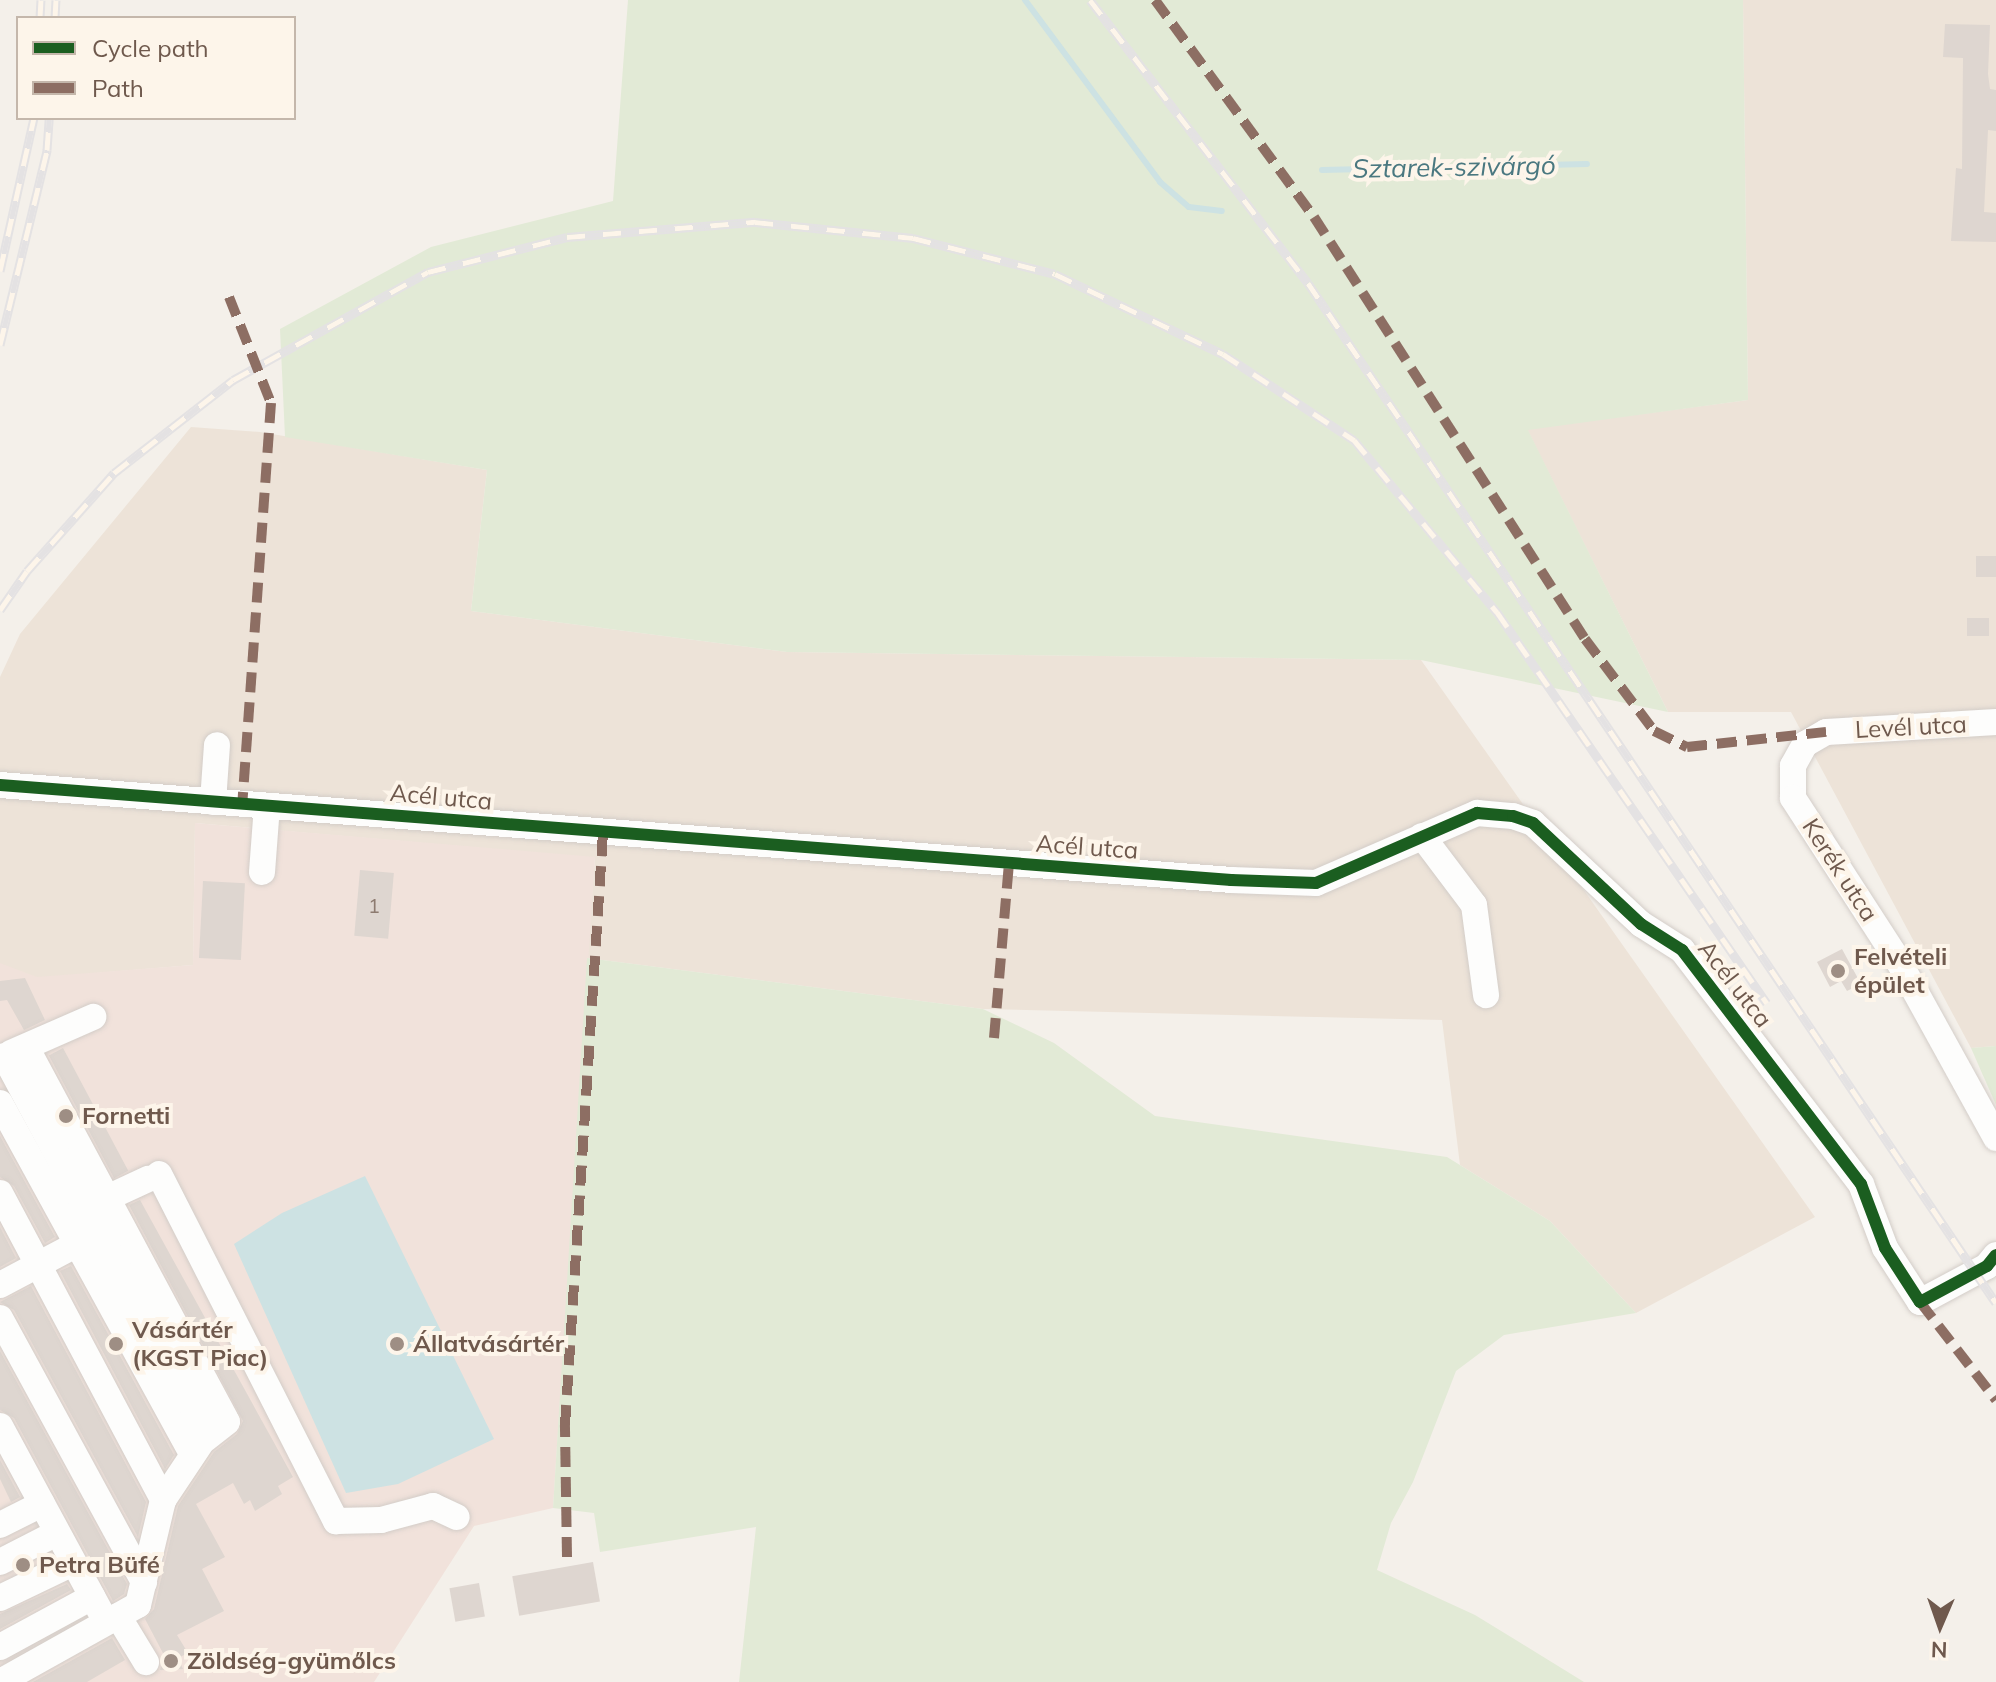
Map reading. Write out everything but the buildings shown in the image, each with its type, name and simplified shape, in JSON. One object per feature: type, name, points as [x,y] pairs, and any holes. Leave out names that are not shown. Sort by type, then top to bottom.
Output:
[{"type":"street","name":"Levél utca","points":[[1826,732],[1996,722]]},
{"type":"street","name":"Kerék utca","points":[[1826,732],[1805,744],[1793,766],[1793,798],[1899,962],[1996,1138]]},
{"type":"street","points":[[213,802],[217,745]]},
{"type":"street","name":"Acél utca","points":[[0,785],[1242,881],[1316,883],[1477,813],[1533,823],[1641,924],[1682,950],[1861,1184],[1885,1248],[1920,1302],[1987,1266],[1996,1255]]},
{"type":"street","points":[[262,872],[267,806]]},
{"type":"street","points":[[1422,836],[1474,905],[1486,995]]},
{"type":"street","points":[[0,1682],[138,1605],[163,1500],[199,1447],[206,1427],[97,1203],[10,1053],[93,1017]]},
{"type":"street","points":[[0,1103],[77,1244],[199,1447]]},
{"type":"street","points":[[64,1220],[154,1177],[336,1521],[381,1520],[433,1506],[457,1517]]},
{"type":"street","points":[[0,1193],[163,1500]]},
{"type":"street","points":[[0,1285],[77,1244]]},
{"type":"street","points":[[1,1321],[144,1582]]},
{"type":"street","points":[[1,1429],[92,1597],[146,1662]]},
{"type":"street","points":[[0,1525],[42,1504]]},
{"type":"street","points":[[0,1562],[57,1533]]},
{"type":"street","points":[[0,1598],[73,1563]]},
{"type":"street","points":[[0,1647],[92,1597]]},
{"type":"shaded area","points":[[1743,0],[1996,0],[1996,1046],[1971,1048],[1791,712],[1668,712],[1527,429],[1748,400]]},
{"type":"shaded area","points":[[191,427],[260,432],[487,470],[471,611],[787,652],[1421,660],[1815,1217],[1636,1313],[1550,1221],[1460,1165],[1442,1020],[983,1009],[587,958],[595,858],[195,823],[193,965],[0,981],[0,677],[20,634]]},
{"type":"shaded area","name":"Állatvásártér","points":[[195,823],[595,857],[553,1508],[474,1526],[374,1682],[0,1682],[0,963],[37,977],[193,965]]},
{"type":"shaded area","points":[[365,1176],[494,1439],[398,1484],[346,1493],[234,1244],[282,1213]]},
{"type":"green space","points":[[628,0],[1743,0],[1748,400],[1528,430],[1668,712],[1421,660],[787,652],[471,611],[487,470],[285,437],[280,329],[431,247],[613,201]]},
{"type":"green space","points":[[587,958],[983,1009],[1054,1043],[1155,1116],[1447,1157],[1550,1221],[1636,1313],[1504,1335],[1456,1371],[1413,1482],[1391,1523],[1377,1570],[1475,1615],[1584,1682],[739,1682],[756,1527],[600,1552],[594,1513],[553,1508]]},
{"type":"green space","points":[[1996,1046],[1996,1105],[1971,1048]]},
{"type":"waterway","name":"Sztarek-szivárgó","points":[[1025,0],[1160,182],[1189,207],[1222,211]]},
{"type":"waterway","name":"Sztarek-szivárgó","points":[[1322,170],[1587,164]]},
{"type":"railway","points":[[40,16],[41,0]]},
{"type":"railway","points":[[55,16],[56,0]]},
{"type":"railway","points":[[1090,0],[1308,283],[1996,1303]]},
{"type":"railway","points":[[0,271],[34,120]]},
{"type":"railway","points":[[0,345],[47,150],[49,120]]},
{"type":"railway","points":[[0,610],[27,571],[114,473],[233,380],[428,272],[567,237],[755,222],[913,238],[1055,274],[1223,354],[1354,440],[1497,612],[1767,1003]]},
{"type":"marked path","points":[[1155,0],[1314,217],[1585,639],[1654,731],[1687,747],[1826,732]]},
{"type":"marked path","points":[[229,297],[271,403],[242,804]]},
{"type":"marked path","points":[[567,1557],[565,1425],[603,832]]},
{"type":"marked path","points":[[994,1038],[1009,864]]},
{"type":"marked path","points":[[1920,1302],[1996,1400]]},
{"type":"cycle path","points":[[0,785],[1231,880],[1316,883],[1477,813],[1513,816],[1533,823],[1641,924],[1682,950],[1861,1184],[1885,1248],[1920,1302],[1987,1266],[1996,1255]]},
{"type":"place","name":"Felvételi épület","points":[[1838,971]]},
{"type":"place","name":"Fornetti","points":[[66,1116]]},
{"type":"place","name":"Vásártér (KGST Piac)","points":[[116,1344]]},
{"type":"place","name":"Állatvásártér","points":[[397,1344]]},
{"type":"place","name":"Petra Büfé","points":[[23,1565]]},
{"type":"place","name":"Zöldség-gyümőlcs","points":[[171,1661]]}]
